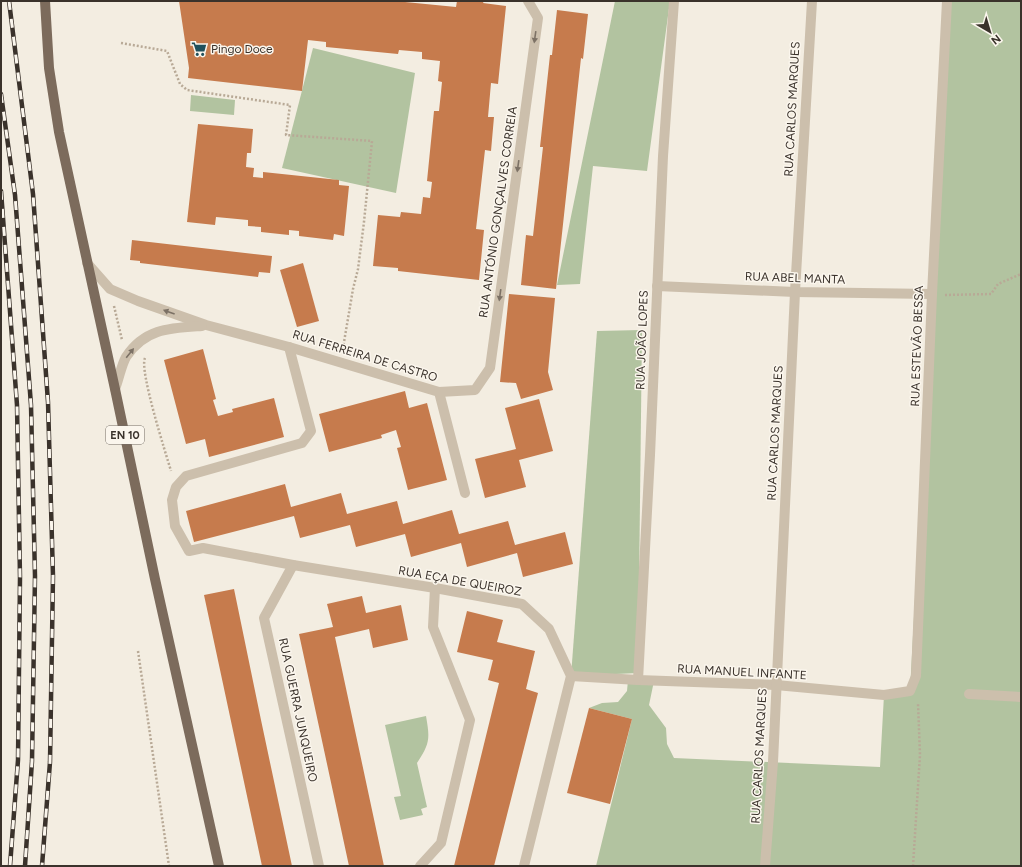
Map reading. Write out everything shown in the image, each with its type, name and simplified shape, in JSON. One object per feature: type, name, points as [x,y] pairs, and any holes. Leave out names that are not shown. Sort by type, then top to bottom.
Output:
[{"type":"main road","name":"EN 10","points":[[45,1],[49,68],[59,132],[155,579],[219,866]]},
{"type":"street","name":"RUA ANTÓNIO GONÇALVES CORREIA","points":[[440,392],[475,390],[490,368],[538,18],[528,1]]},
{"type":"street","name":"RUA JOÃO LOPES","points":[[638,680],[663,156],[674,1]]},
{"type":"street","name":"RUA CARLOS MARQUES","points":[[765,866],[773,762],[795,292],[812,1]]},
{"type":"street","name":"RUA ESTEVÃO BESSA","points":[[910,691],[916,676],[932,294],[947,1]]},
{"type":"street","name":"RUA FERREIRA DE CASTRO","points":[[87,263],[110,289],[138,301],[206,325],[289,347],[440,392],[465,493]]},
{"type":"street","name":"RUA ABEL MANTA","points":[[657,286],[795,292],[932,294]]},
{"type":"street","name":"RUA FERREIRA DE CASTRO","points":[[115,389],[126,358],[138,343],[152,334],[169,328],[206,325]]},
{"type":"street","points":[[176,487],[186,476],[302,444],[311,431],[289,347]]},
{"type":"street","name":"RUA EÇA DE QUEIROZ","points":[[176,487],[172,500],[175,526],[189,551],[203,548],[522,604],[549,629],[571,676]]},
{"type":"street","name":"RUA GUERRA JUNQUEIRO","points":[[293,565],[264,618],[319,866]]},
{"type":"street","points":[[420,866],[441,843],[470,720],[433,627],[436,588]]},
{"type":"street","name":"RUA MANUEL INFANTE","points":[[571,676],[776,685],[884,695],[910,691]]},
{"type":"street","points":[[524,866],[571,676]]},
{"type":"street","points":[[969,694],[1021,697]]},
{"type":"path","points":[[121,43],[168,51],[180,84],[187,90],[290,104],[286,135],[372,141],[358,269],[353,289],[341,362]]},
{"type":"path","points":[[932,294],[991,294],[998,284],[1021,274]]},
{"type":"path","points":[[146,356],[143,362],[146,380],[176,487]]},
{"type":"path","points":[[138,651],[169,866]]},
{"type":"path","points":[[913,866],[920,755],[916,676]]},
{"type":"green space","points":[[615,1],[670,1],[647,171],[593,166],[580,284],[557,285]]},
{"type":"green space","points":[[947,1],[1021,1],[1021,866],[596,866],[632,719],[589,708],[602,703],[618,702],[627,691],[628,680],[654,681],[649,705],[666,728],[667,744],[674,758],[880,767],[884,695],[910,691]]},
{"type":"green space","points":[[313,48],[415,73],[396,193],[282,168]]},
{"type":"green space","points":[[191,95],[235,100],[234,115],[190,111]]},
{"type":"green space","points":[[642,330],[638,673],[571,676],[597,331]]},
{"type":"green space","points":[[426,716],[428,741],[417,763],[427,807],[421,809],[423,815],[400,820],[394,797],[401,796],[385,725]]},
{"type":"building","points":[[179,1],[395,1],[456,7],[457,1],[484,1],[483,3],[506,6],[498,84],[491,83],[488,117],[494,117],[491,151],[485,150],[476,229],[484,230],[479,280],[398,271],[398,268],[373,266],[378,215],[400,217],[401,212],[421,214],[423,197],[430,198],[432,182],[427,181],[434,111],[439,111],[442,82],[438,81],[440,61],[422,59],[422,52],[399,50],[398,54],[326,47],[326,42],[308,40],[302,91],[188,78],[189,68]]},
{"type":"building","points":[[557,10],[588,14],[583,59],[581,58],[556,289],[521,285],[526,235],[533,236],[543,147],[540,147],[550,55],[552,55]]},
{"type":"building","points":[[198,124],[253,129],[251,153],[247,153],[246,167],[254,168],[253,177],[263,178],[263,172],[339,180],[339,185],[349,186],[344,236],[334,234],[333,240],[299,236],[299,231],[289,230],[289,235],[261,232],[261,227],[248,226],[248,220],[216,217],[215,225],[187,222]]},
{"type":"building","points":[[132,240],[272,256],[270,273],[259,272],[258,277],[140,263],[140,261],[130,260]]},
{"type":"building","points":[[303,263],[319,321],[297,327],[280,270]]},
{"type":"building","points":[[509,294],[555,298],[548,372],[553,390],[521,399],[516,383],[500,382]]},
{"type":"building","points":[[203,349],[216,399],[213,400],[218,416],[233,412],[232,409],[274,398],[284,437],[209,457],[205,439],[186,444],[164,360]]},
{"type":"building","points":[[405,391],[409,408],[427,403],[447,480],[408,490],[397,448],[401,447],[396,430],[381,435],[382,438],[329,452],[319,414]]},
{"type":"building","points":[[539,399],[553,451],[519,460],[526,487],[485,498],[475,459],[516,449],[505,408]]},
{"type":"building","points":[[285,484],[291,507],[341,493],[347,514],[397,501],[403,524],[452,510],[459,534],[508,521],[515,545],[565,532],[573,564],[523,577],[517,553],[467,567],[461,543],[411,557],[405,534],[356,547],[350,525],[300,538],[294,516],[194,542],[186,511]]},
{"type":"building","points":[[234,589],[292,866],[262,866],[204,595]]},
{"type":"building","points":[[362,596],[366,613],[401,605],[408,640],[373,648],[369,629],[335,637],[384,866],[349,866],[299,634],[333,627],[327,604]]},
{"type":"building","points":[[467,611],[503,620],[497,642],[535,651],[526,689],[538,693],[494,866],[454,866],[499,683],[488,680],[493,660],[457,652]]},
{"type":"building","points":[[589,708],[632,719],[610,804],[567,793]]},
{"type":"railway","points":[[9,1],[33,194],[48,402],[53,576],[50,762],[42,866]]},
{"type":"railway","points":[[1,94],[15,195],[31,405],[35,576],[32,761],[25,866]]},
{"type":"railway","points":[[1,191],[17,405],[20,577],[18,760],[10,866]]},
{"type":"place","name":"Pingo Doce","points":[[199,49]]}]
